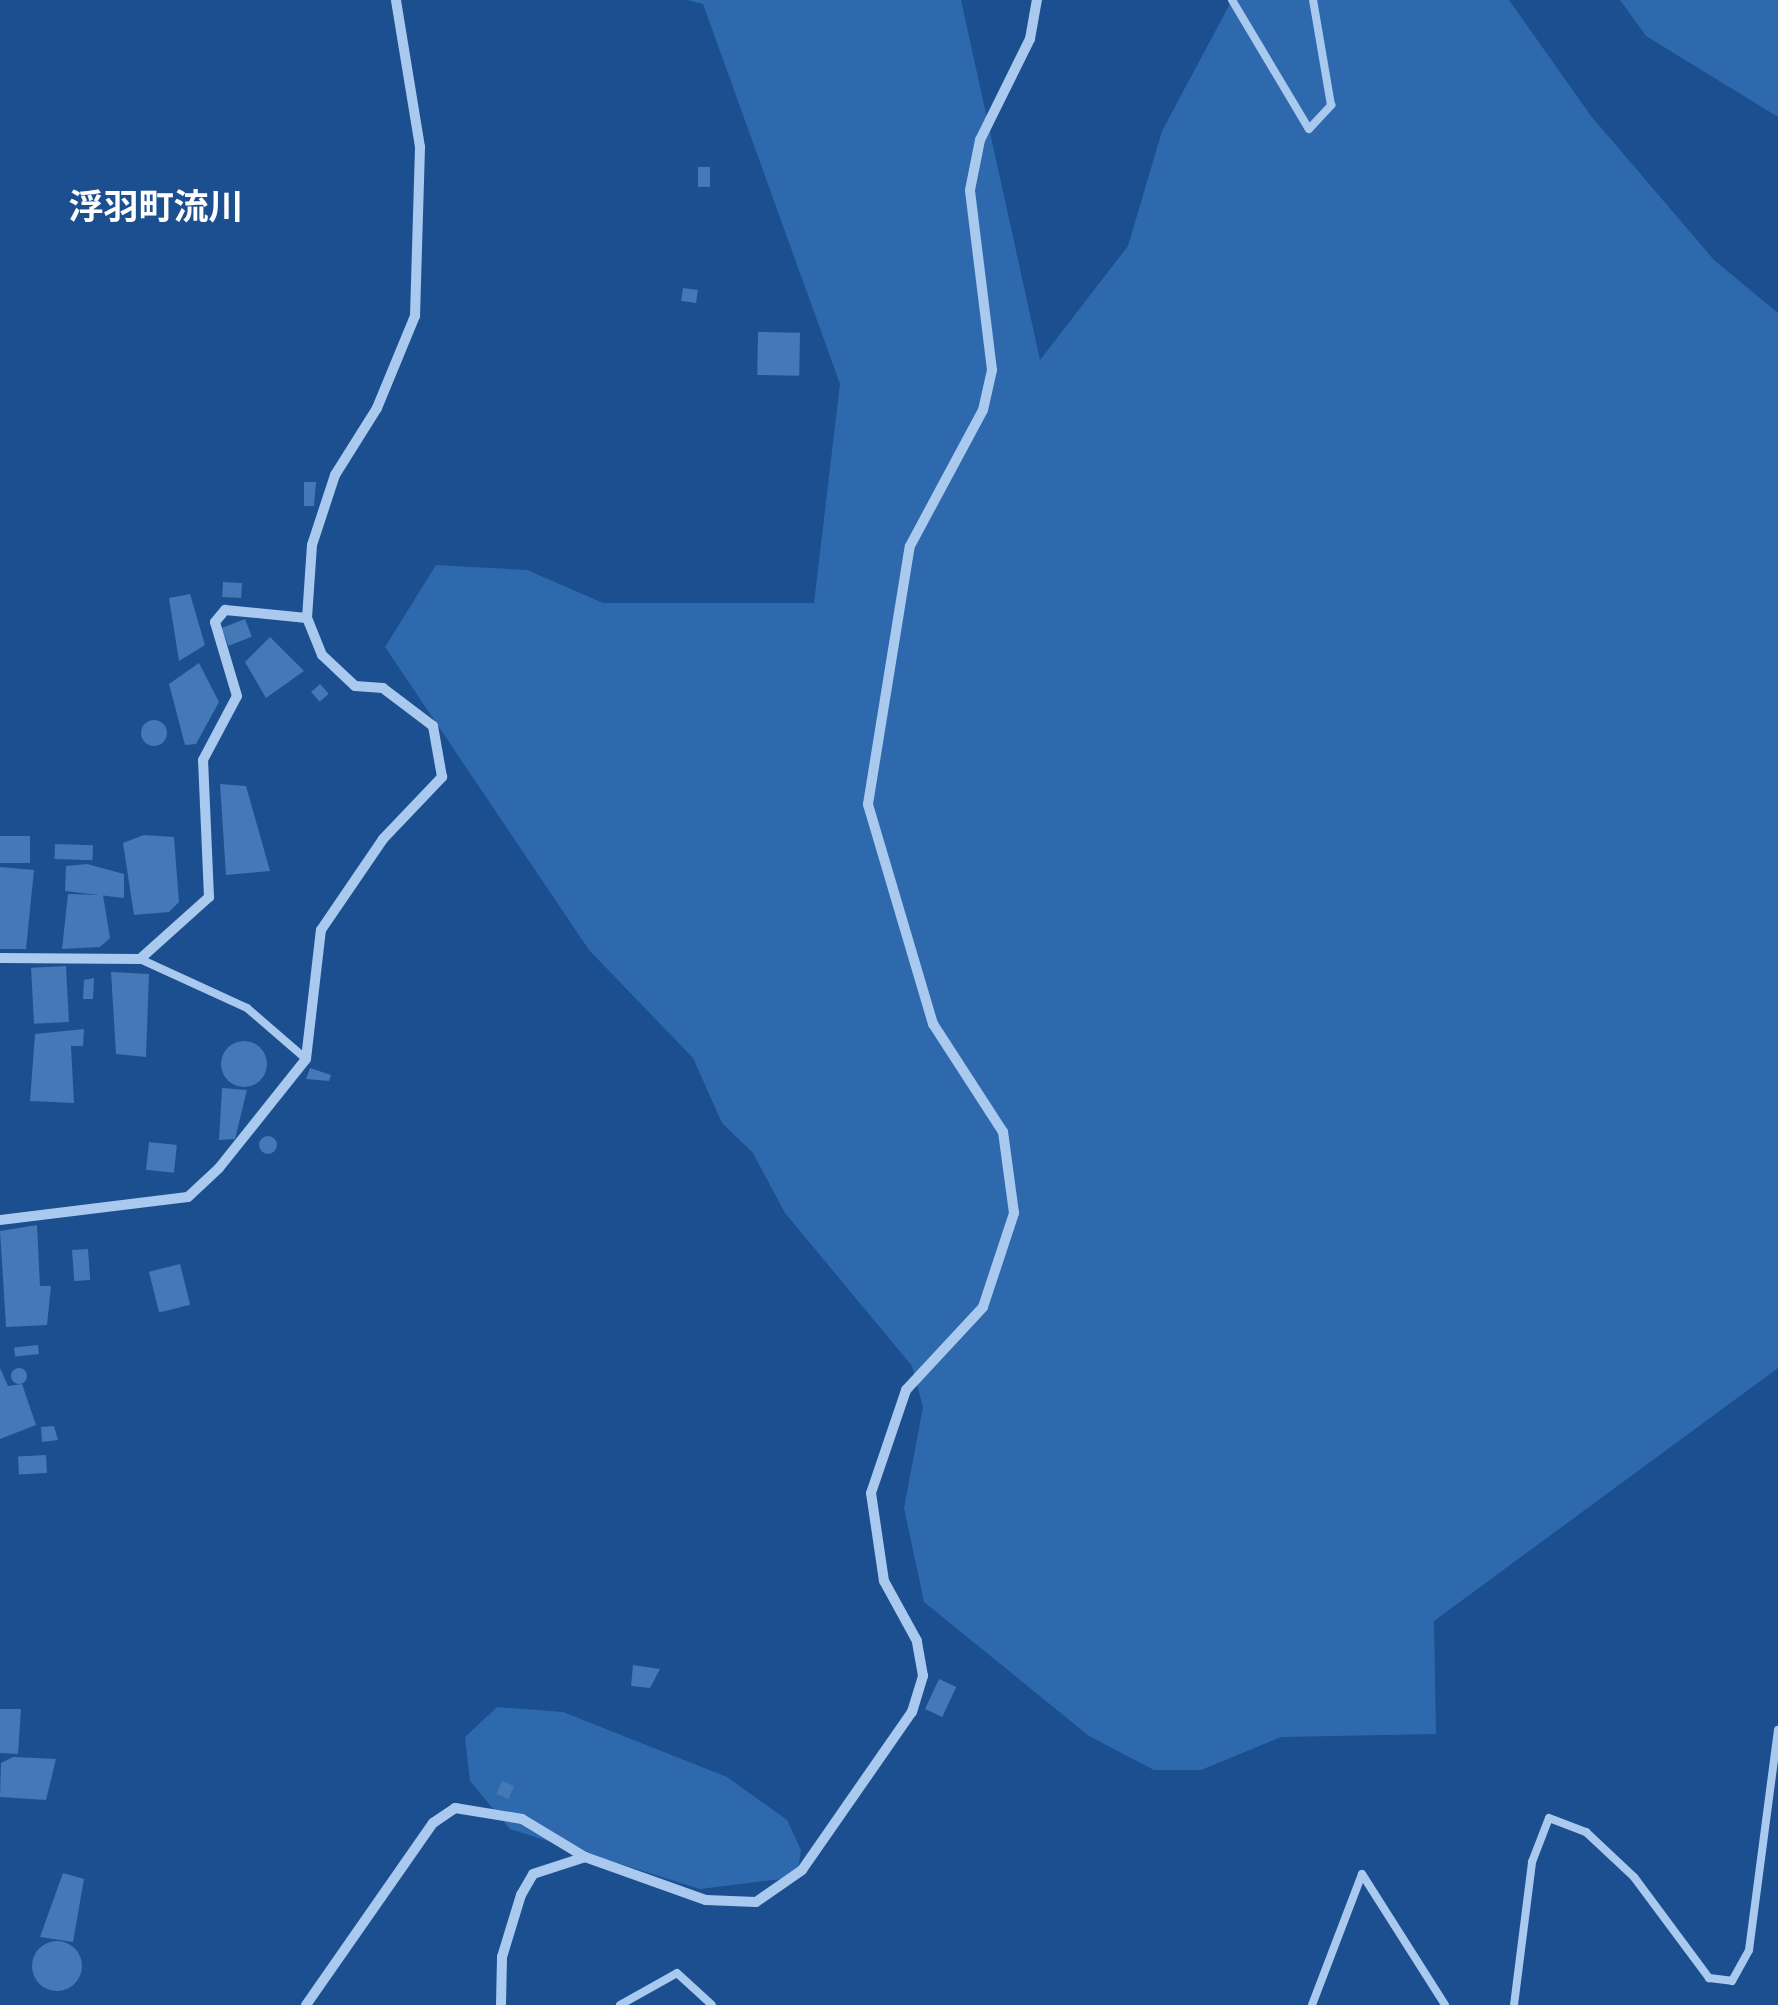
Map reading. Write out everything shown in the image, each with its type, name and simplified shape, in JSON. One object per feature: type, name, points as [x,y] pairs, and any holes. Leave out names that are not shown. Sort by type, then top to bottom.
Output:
[{"type":"street","points":[[306,2005],[433,1823],[455,1808],[522,1818],[584,1857],[706,1900],[756,1902],[802,1870],[912,1712],[923,1676],[916,1641],[884,1581],[871,1493],[906,1390],[984,1307],[1014,1213],[1003,1132],[933,1024],[868,804],[910,546],[986,397],[991,334],[970,190],[980,140],[1030,39],[1037,0]]},
{"type":"street","points":[[0,1220],[188,1197],[278,1103],[306,1060],[321,930],[383,838],[442,777],[443,758],[433,726],[412,704],[355,686],[322,655],[307,618],[312,545],[335,475],[377,408],[416,316],[420,147],[398,2]]},
{"type":"street","points":[[0,958],[140,959],[209,897],[215,874],[203,760],[237,696],[214,622],[225,610],[307,618]]},
{"type":"street","points":[[501,2005],[502,1957],[521,1895],[534,1874],[584,1857]]},
{"type":"lane","points":[[1232,0],[1259,59],[1309,129],[1331,104],[1313,0]]},
{"type":"lane","points":[[140,959],[248,1008],[306,1060]]},
{"type":"lane","points":[[1514,2005],[1532,1862],[1550,1818],[1586,1832],[1634,1877],[1709,1978],[1732,1982],[1749,1950],[1778,1730]]},
{"type":"lane","points":[[1312,2005],[1362,1874],[1445,2005]]},
{"type":"lane","points":[[620,2005],[678,1973],[712,2005]]},
{"type":"shaded area","points":[[687,0],[961,0],[1040,360],[1128,246],[1162,131],[1232,0],[1509,0],[1591,116],[1714,260],[1778,313],[1778,1368],[1434,1621],[1436,1734],[1281,1737],[1201,1770],[1154,1770],[1089,1736],[924,1602],[904,1508],[923,1407],[912,1366],[785,1213],[753,1153],[722,1123],[693,1058],[589,950],[385,647],[436,565],[527,570],[603,603],[814,603],[840,384],[703,4]]},
{"type":"shaded area","points":[[1620,0],[1778,0],[1778,117],[1646,36]]},
{"type":"shaded area","points":[[497,1707],[563,1712],[727,1777],[787,1820],[801,1850],[797,1877],[700,1889],[510,1829],[470,1781],[465,1737]]},
{"type":"building","points":[[698,167],[710,167],[710,187],[698,187]]},
{"type":"building","points":[[683,288],[698,290],[696,303],[681,301]]},
{"type":"building","points":[[758,332],[800,333],[799,376],[757,375]]},
{"type":"building","points":[[304,482],[316,482],[314,506],[304,506]]},
{"type":"building","points":[[223,582],[242,583],[241,598],[222,597]]},
{"type":"building","points":[[190,594],[205,645],[179,661],[169,598]]},
{"type":"building","points":[[245,619],[252,637],[228,646],[222,628]]},
{"type":"building","points":[[270,637],[304,671],[266,698],[245,662]]},
{"type":"building","points":[[199,663],[219,702],[196,744],[185,745],[169,684]]},
{"type":"building","points":[[320,684],[329,694],[320,702],[311,692]]},
{"type":"building","points":[[154,720],[163,724],[167,733],[163,742],[154,746],[145,742],[141,733],[145,724]]},
{"type":"building","points":[[220,784],[246,786],[270,871],[226,875]]},
{"type":"building","points":[[144,835],[174,837],[179,902],[169,912],[134,915],[123,843]]},
{"type":"building","points":[[0,836],[30,836],[30,863],[0,863]]},
{"type":"building","points":[[55,844],[93,845],[92,860],[54,859]]},
{"type":"building","points":[[87,864],[124,874],[124,898],[65,891],[66,866]]},
{"type":"building","points":[[0,867],[34,870],[26,949],[0,949]]},
{"type":"building","points":[[68,894],[103,895],[110,938],[100,947],[62,949]]},
{"type":"building","points":[[66,966],[69,1022],[34,1024],[31,968]]},
{"type":"building","points":[[111,972],[149,974],[146,1057],[116,1054]]},
{"type":"building","points":[[94,978],[93,999],[83,999],[84,980]]},
{"type":"building","points":[[84,1029],[83,1046],[71,1046],[74,1103],[30,1101],[35,1034]]},
{"type":"building","points":[[244,1041],[260,1048],[267,1064],[260,1080],[244,1087],[228,1080],[221,1064],[228,1048]]},
{"type":"building","points":[[310,1068],[331,1075],[329,1081],[306,1079]]},
{"type":"building","points":[[222,1088],[247,1090],[235,1139],[219,1140]]},
{"type":"building","points":[[268,1136],[277,1145],[268,1154],[259,1145]]},
{"type":"building","points":[[149,1142],[177,1145],[174,1173],[146,1170]]},
{"type":"building","points":[[37,1225],[40,1286],[51,1286],[47,1325],[6,1327],[0,1231]]},
{"type":"building","points":[[88,1249],[90,1280],[74,1281],[72,1250]]},
{"type":"building","points":[[180,1264],[190,1305],[159,1312],[149,1272]]},
{"type":"building","points":[[38,1345],[39,1354],[15,1356],[14,1348]]},
{"type":"building","points":[[0,1368],[8,1386],[22,1384],[36,1425],[0,1439]]},
{"type":"building","points":[[19,1368],[27,1376],[19,1384],[11,1376]]},
{"type":"building","points":[[54,1426],[58,1440],[42,1442],[41,1427]]},
{"type":"building","points":[[46,1455],[47,1473],[19,1474],[18,1456]]},
{"type":"building","points":[[633,1665],[660,1669],[650,1688],[631,1686]]},
{"type":"building","points":[[939,1679],[956,1687],[942,1717],[925,1709]]},
{"type":"building","points":[[0,1709],[21,1709],[18,1754],[0,1753]]},
{"type":"building","points":[[13,1757],[56,1759],[46,1800],[0,1797],[1,1763]]},
{"type":"building","points":[[502,1781],[514,1786],[508,1799],[497,1794]]},
{"type":"building","points":[[63,1873],[84,1879],[73,1942],[40,1937]]},
{"type":"building","points":[[57,1941],[74,1949],[82,1966],[74,1983],[57,1991],[40,1983],[32,1966],[40,1949]]},
{"type":"district","name":"浮羽町流川","points":[[156,206]]}]
